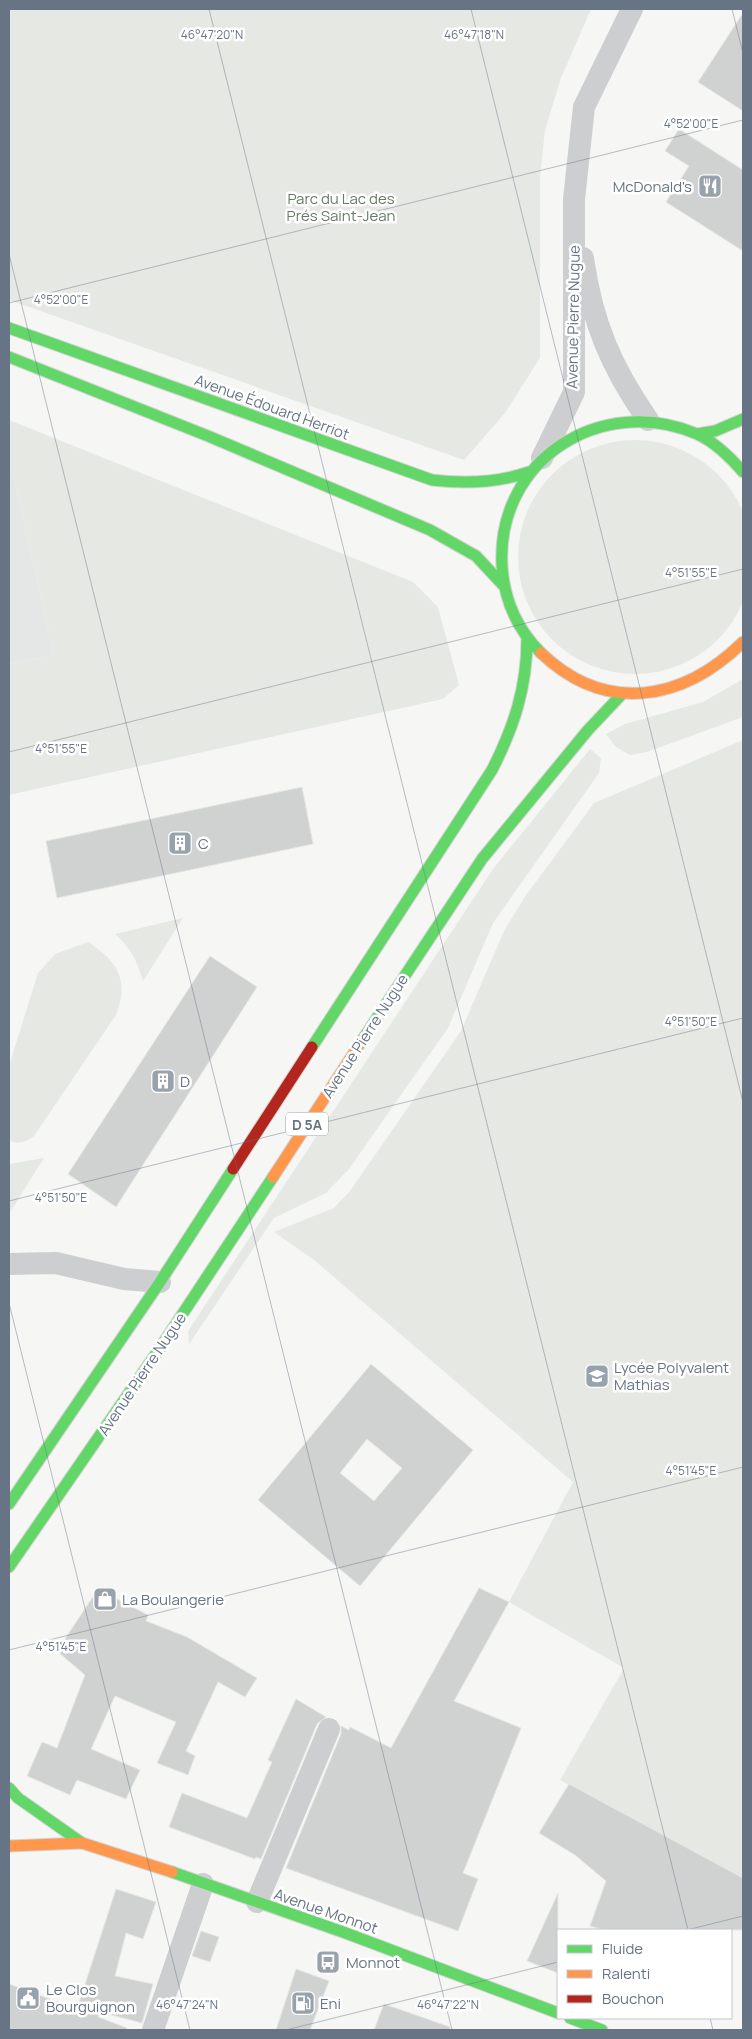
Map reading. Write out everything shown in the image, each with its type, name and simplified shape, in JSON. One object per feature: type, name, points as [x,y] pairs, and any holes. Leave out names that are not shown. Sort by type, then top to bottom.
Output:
[{"type":"main road","name":"Avenue Édouard Herriot","points":[[9,328],[432,480],[458,484],[510,480],[536,465]]},
{"type":"main road","points":[[9,357],[252,454],[430,530],[476,556],[503,585]]},
{"type":"main road","points":[[697,434],[715,431],[743,419]]},
{"type":"main road","name":"Avenue Pierre Nugue","points":[[743,472],[725,452],[697,434],[669,423],[648,420],[620,420],[598,425],[568,438],[536,465],[521,484],[506,517],[501,542],[503,585],[516,621],[542,656],[566,673],[601,689],[623,693],[650,693],[677,688],[702,677],[725,662],[743,642]]},
{"type":"main road","name":"D 5A","points":[[9,1504],[160,1282],[492,770],[510,737],[524,696],[528,666],[528,638]]},
{"type":"main road","points":[[725,662],[743,660]]},
{"type":"main road","name":"Avenue Pierre Nugue","points":[[9,1567],[160,1348],[482,859],[588,730],[623,693]]},
{"type":"main road","points":[[9,1788],[18,1798],[82,1843]]},
{"type":"main road","points":[[9,1846],[82,1843]]},
{"type":"main road","name":"Avenue Monnot","points":[[82,1843],[343,1932],[557,2013]]},
{"type":"main road","points":[[573,2019],[602,2030]]},
{"type":"street","name":"Avenue Pierre Nugue","points":[[536,465],[574,392],[574,199],[584,107],[632,9]]},
{"type":"street","name":"Avenue Pierre Nugue","points":[[574,199],[585,273],[598,330],[620,378],[648,420]]},
{"type":"street","points":[[9,1264],[56,1262],[124,1279],[160,1282]]},
{"type":"street","points":[[257,1902],[330,1729]]},
{"type":"street","points":[[153,2030],[203,1884]]},
{"type":"shaded area","points":[[9,457],[54,655],[9,664]]},
{"type":"green space","name":"Parc du Lac des Prés Saint-Jean","points":[[9,9],[591,9],[561,78],[545,130],[540,177],[540,358],[505,413],[464,460],[9,300]]},
{"type":"green space","points":[[9,420],[413,582],[438,607],[459,685],[443,699],[9,795],[9,664],[54,655],[9,457]]},
{"type":"green space","points":[[635,440],[658,442],[680,449],[700,460],[718,474],[732,492],[743,512],[750,534],[752,557],[750,580],[743,602],[732,622],[718,640],[700,654],[680,665],[658,672],[635,674],[612,672],[590,665],[570,654],[552,640],[538,622],[527,602],[520,580],[518,557],[520,534],[527,512],[538,492],[552,474],[570,460],[590,449],[612,442]]},
{"type":"green space","points":[[743,679],[743,717],[647,752],[630,755],[616,747],[606,734],[625,724],[703,702]]},
{"type":"green space","name":"Lycée Polyvalent Mathias","points":[[743,740],[743,1878],[560,1780],[624,1668],[509,1602],[573,1482],[314,1260],[274,1232],[334,1208],[350,1191],[461,1031],[504,931],[524,898],[594,803]]},
{"type":"green space","points":[[590,749],[601,758],[599,773],[493,923],[448,1028],[349,1169],[326,1193],[274,1218],[189,1344],[188,1331],[493,869]]},
{"type":"green space","points":[[183,918],[143,981],[133,955],[115,934]]},
{"type":"green space","points":[[88,942],[107,956],[118,972],[122,992],[116,1015],[34,1136],[22,1142],[13,1142],[9,1140],[9,1066],[38,973],[55,954]]},
{"type":"green space","points":[[44,1158],[9,1214],[9,1164]]},
{"type":"building","points":[[743,13],[743,111],[698,82]]},
{"type":"building","name":"McDonald's","points":[[679,129],[743,170],[743,251],[666,202],[689,166],[665,151]]},
{"type":"building","name":"C","points":[[302,787],[313,844],[57,898],[46,841]]},
{"type":"building","name":"D","points":[[210,956],[257,987],[116,1207],[68,1174]]},
{"type":"building","points":[[371,1364],[473,1450],[360,1586],[258,1500]],"holes":[[[367,1439],[402,1468],[374,1501],[340,1473]]]},
{"type":"building","points":[[479,1588],[509,1602],[454,1701],[521,1728],[463,1873],[478,1879],[458,1931],[286,1868],[341,1734],[341,1726],[349,1730],[350,1727],[391,1748]]},
{"type":"building","points":[[98,1589],[148,1615],[146,1621],[187,1637],[257,1678],[245,1697],[218,1682],[186,1751],[195,1756],[188,1775],[157,1763],[176,1722],[115,1696],[91,1749],[140,1770],[126,1799],[77,1780],[70,1795],[27,1776],[42,1742],[57,1748],[85,1675],[57,1651]]},
{"type":"building","points":[[296,1699],[326,1717],[317,1724],[261,1859],[256,1857],[255,1859],[169,1827],[182,1793],[247,1818],[272,1762],[268,1760]]},
{"type":"building","points":[[569,1784],[743,1878],[743,1930],[600,1929],[590,1926],[606,1881],[575,1855],[539,1833]]},
{"type":"building","points":[[116,1889],[156,1902],[143,1939],[126,1933],[115,1976],[153,1984],[142,2023],[100,2012],[98,2017],[127,2028],[126,2030],[9,2030],[9,1984],[77,2009]]},
{"type":"building","points":[[558,1893],[557,1973],[527,1961]]},
{"type":"building","points":[[201,1931],[219,1937],[210,1962],[192,1956]]},
{"type":"building","name":"Eni","points":[[296,1969],[329,1981],[310,2030],[276,2030]]},
{"type":"building","points":[[384,2004],[450,2027],[449,2030],[374,2030]]},
{"type":"traffic: fast","points":[[9,328],[432,480],[481,482],[529,472]]},
{"type":"traffic: fast","points":[[9,357],[208,436],[430,530],[476,556],[503,585]]},
{"type":"traffic: fast","points":[[697,434],[715,431],[743,419]]},
{"type":"traffic: fast","points":[[541,653],[525,634],[513,613],[503,578],[502,566],[505,528],[516,495],[536,467],[561,445],[592,430],[625,422],[661,424],[697,434],[722,450],[743,472]]},
{"type":"traffic: fast","points":[[312,1047],[492,770],[507,738],[518,706],[525,674],[527,639]]},
{"type":"traffic: fast","points":[[363,1039],[482,859],[588,730],[623,693]]},
{"type":"traffic: fast","points":[[9,1504],[160,1282],[233,1169]]},
{"type":"traffic: fast","points":[[9,1567],[160,1348],[273,1177]]},
{"type":"traffic: fast","points":[[9,1788],[18,1798],[82,1843]]},
{"type":"traffic: fast","points":[[172,1872],[343,1932],[557,2013]]},
{"type":"traffic: fast","points":[[573,2019],[602,2030]]},
{"type":"traffic: slow","points":[[541,653],[566,673],[592,686],[618,692],[644,693],[670,688],[695,677],[720,662],[743,642]]},
{"type":"traffic: slow","points":[[273,1177],[363,1039]]},
{"type":"traffic: slow","points":[[9,1846],[82,1843],[172,1872]]},
{"type":"traffic: jam","points":[[233,1169],[312,1047]]},
{"type":"place","name":"McDonald's","points":[[710,186]]},
{"type":"place","name":"C","points":[[180,843]]},
{"type":"place","name":"D","points":[[163,1081]]},
{"type":"place","name":"Lycée Polyvalent Mathias","points":[[597,1376]]},
{"type":"place","name":"La Boulangerie","points":[[105,1599]]},
{"type":"place","name":"Monnot","points":[[328,1962]]},
{"type":"place","name":"Le Clos Bourguignon","points":[[28,1998]]},
{"type":"place","name":"Eni","points":[[303,2003]]}]
